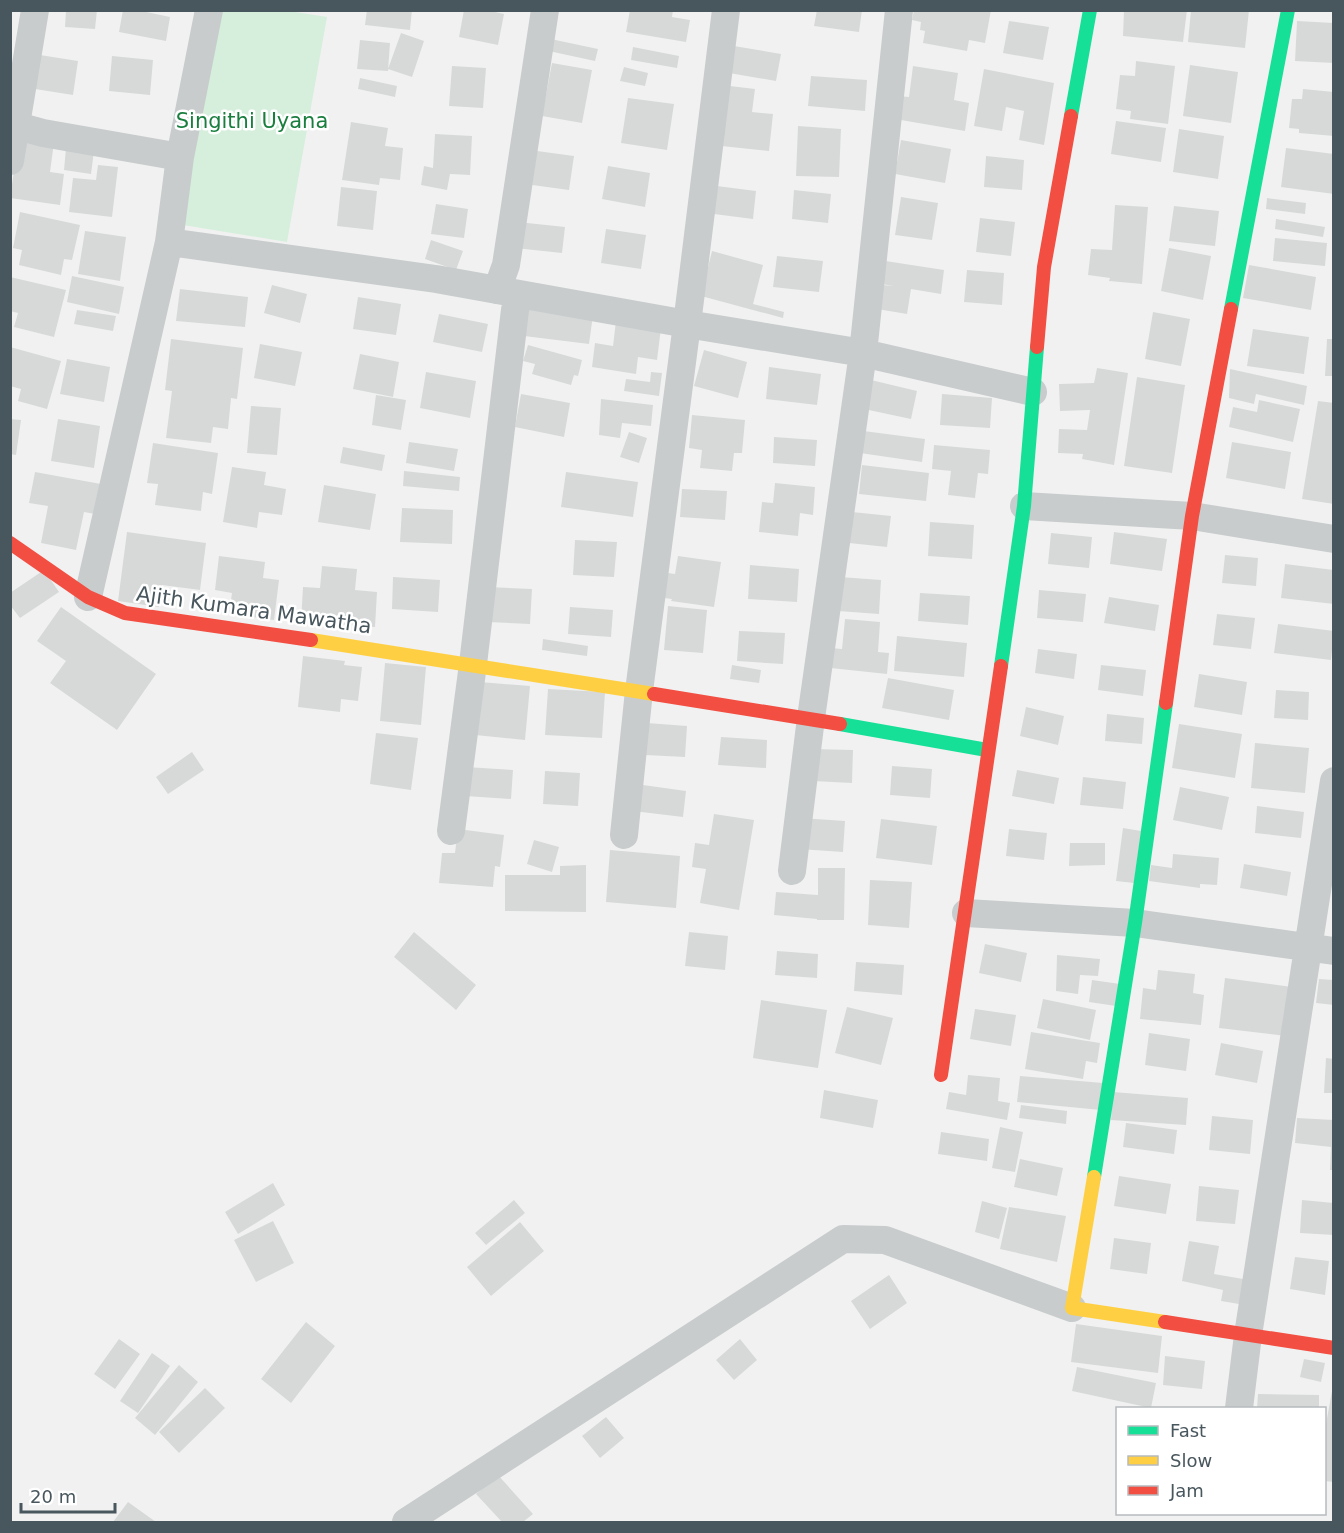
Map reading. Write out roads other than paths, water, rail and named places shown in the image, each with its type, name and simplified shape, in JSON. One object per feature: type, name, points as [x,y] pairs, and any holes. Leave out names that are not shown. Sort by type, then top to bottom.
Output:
[{"type":"street","points":[[10,161],[14,125],[35,10]]},
{"type":"street","points":[[88,597],[169,242],[180,157],[209,10]]},
{"type":"street","points":[[451,831],[515,310],[508,292],[506,266],[546,10]]},
{"type":"street","points":[[624,835],[639,691],[726,10]]},
{"type":"street","points":[[792,871],[811,718],[863,353],[899,10]]},
{"type":"street","points":[[941,1075],[1024,506],[1044,267],[1090,10]]},
{"type":"street","points":[[1072,1308],[1135,923],[1192,516],[1288,10]]},
{"type":"street","points":[[14,125],[43,133],[180,157]]},
{"type":"street","points":[[169,242],[436,279],[863,353],[1033,392]]},
{"type":"street","points":[[1024,506],[1192,516],[1334,539]]},
{"type":"street","name":"Ajith Kumara Mawatha","points":[[10,543],[88,597],[125,613],[473,664],[811,718],[987,750]]},
{"type":"street","points":[[1239,1407],[1248,1335],[1320,950],[1334,781]]},
{"type":"street","points":[[966,913],[1135,923],[1320,950]]},
{"type":"street","points":[[406,1522],[843,1239],[885,1240],[1072,1308],[1334,1348]]},
{"type":"park label","name":"Singithi Uyana","points":[[252,121]]}]
